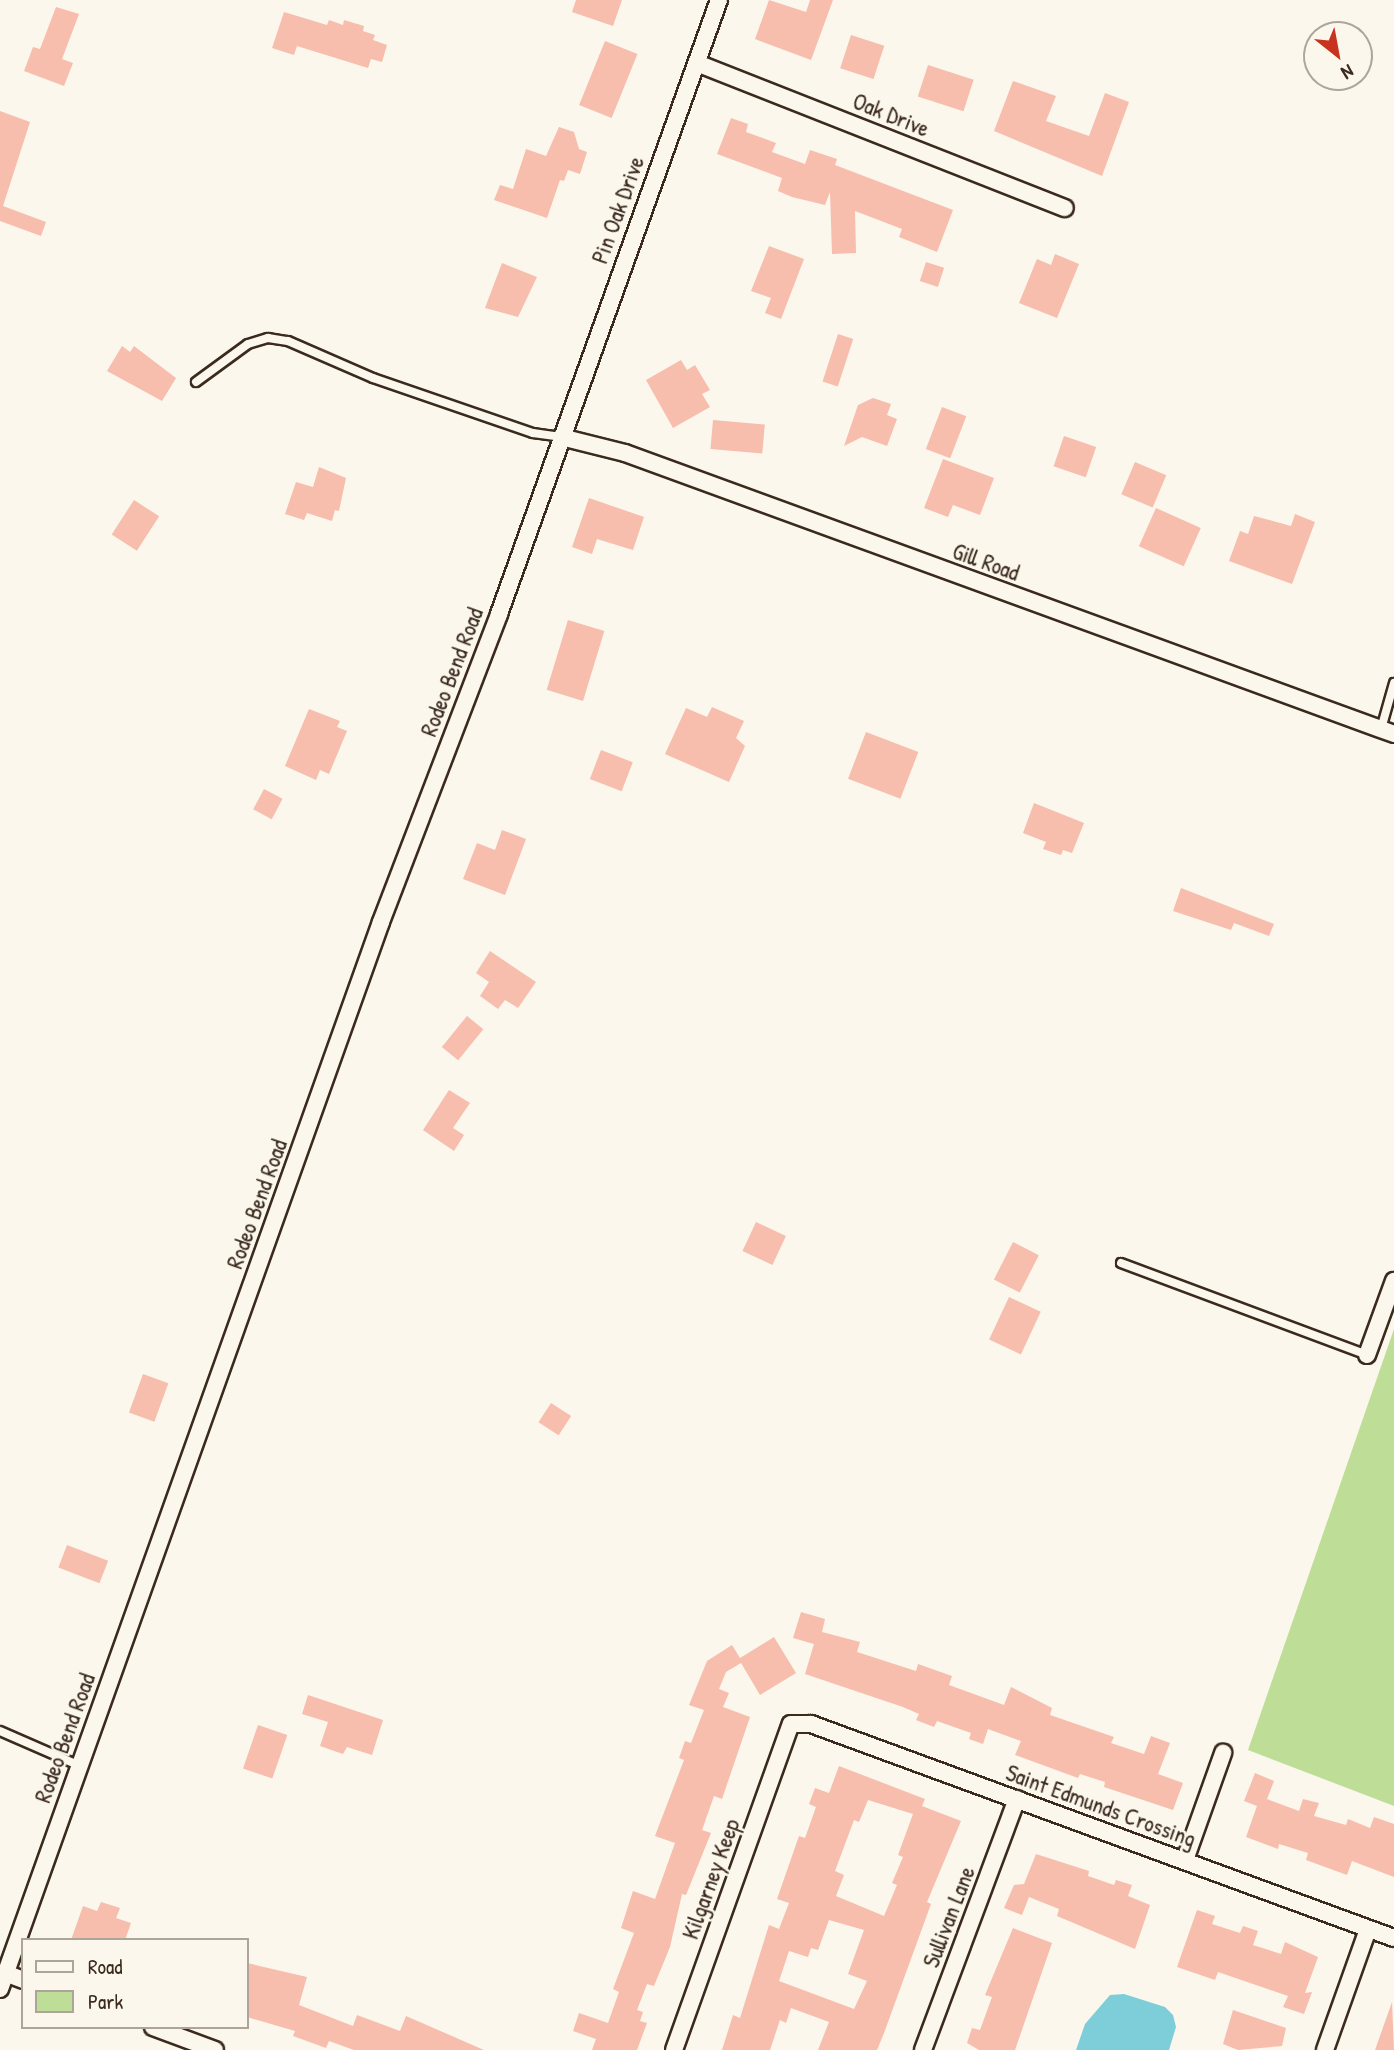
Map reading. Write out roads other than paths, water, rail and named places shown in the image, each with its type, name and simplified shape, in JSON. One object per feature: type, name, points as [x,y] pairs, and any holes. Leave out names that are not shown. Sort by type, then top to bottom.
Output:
[{"type":"street","name":"Pin Oak Drive","points":[[561,437],[642,207],[699,64],[719,0]]},
{"type":"street","name":"Oak Drive","points":[[699,64],[1065,208]]},
{"type":"street","name":"Gill Road","points":[[561,437],[625,453],[1387,732]]},
{"type":"street","name":"Rodeo Bend Road","points":[[3,1981],[382,922],[561,437]]},
{"type":"street","points":[[1367,1355],[1394,1281]]},
{"type":"street","name":"Saint Edmunds Crossing","points":[[791,1724],[811,1724],[1394,1938]]},
{"type":"street","name":"Kilgarney Keep","points":[[674,2050],[791,1724]]},
{"type":"street","points":[[1185,1860],[1223,1752]]},
{"type":"street","name":"Sullivan Lane","points":[[923,2050],[1017,1799]]},
{"type":"street","points":[[1325,2050],[1368,1929]]},
{"type":"street","points":[[3,1981],[21,1980]]},
{"type":"street","points":[[158,2029],[215,2050]]},
{"type":"lane","points":[[196,382],[248,344],[268,338],[288,341],[373,378],[533,433],[561,437]]},
{"type":"lane","points":[[1387,732],[1394,682]]},
{"type":"lane","points":[[1121,1263],[1367,1355]]},
{"type":"lane","points":[[0,1731],[80,1766]]},
{"type":"water","points":[[1124,1994],[1165,2007],[1173,2015],[1176,2027],[1169,2050],[1076,2050],[1085,2024],[1110,1995]]}]
